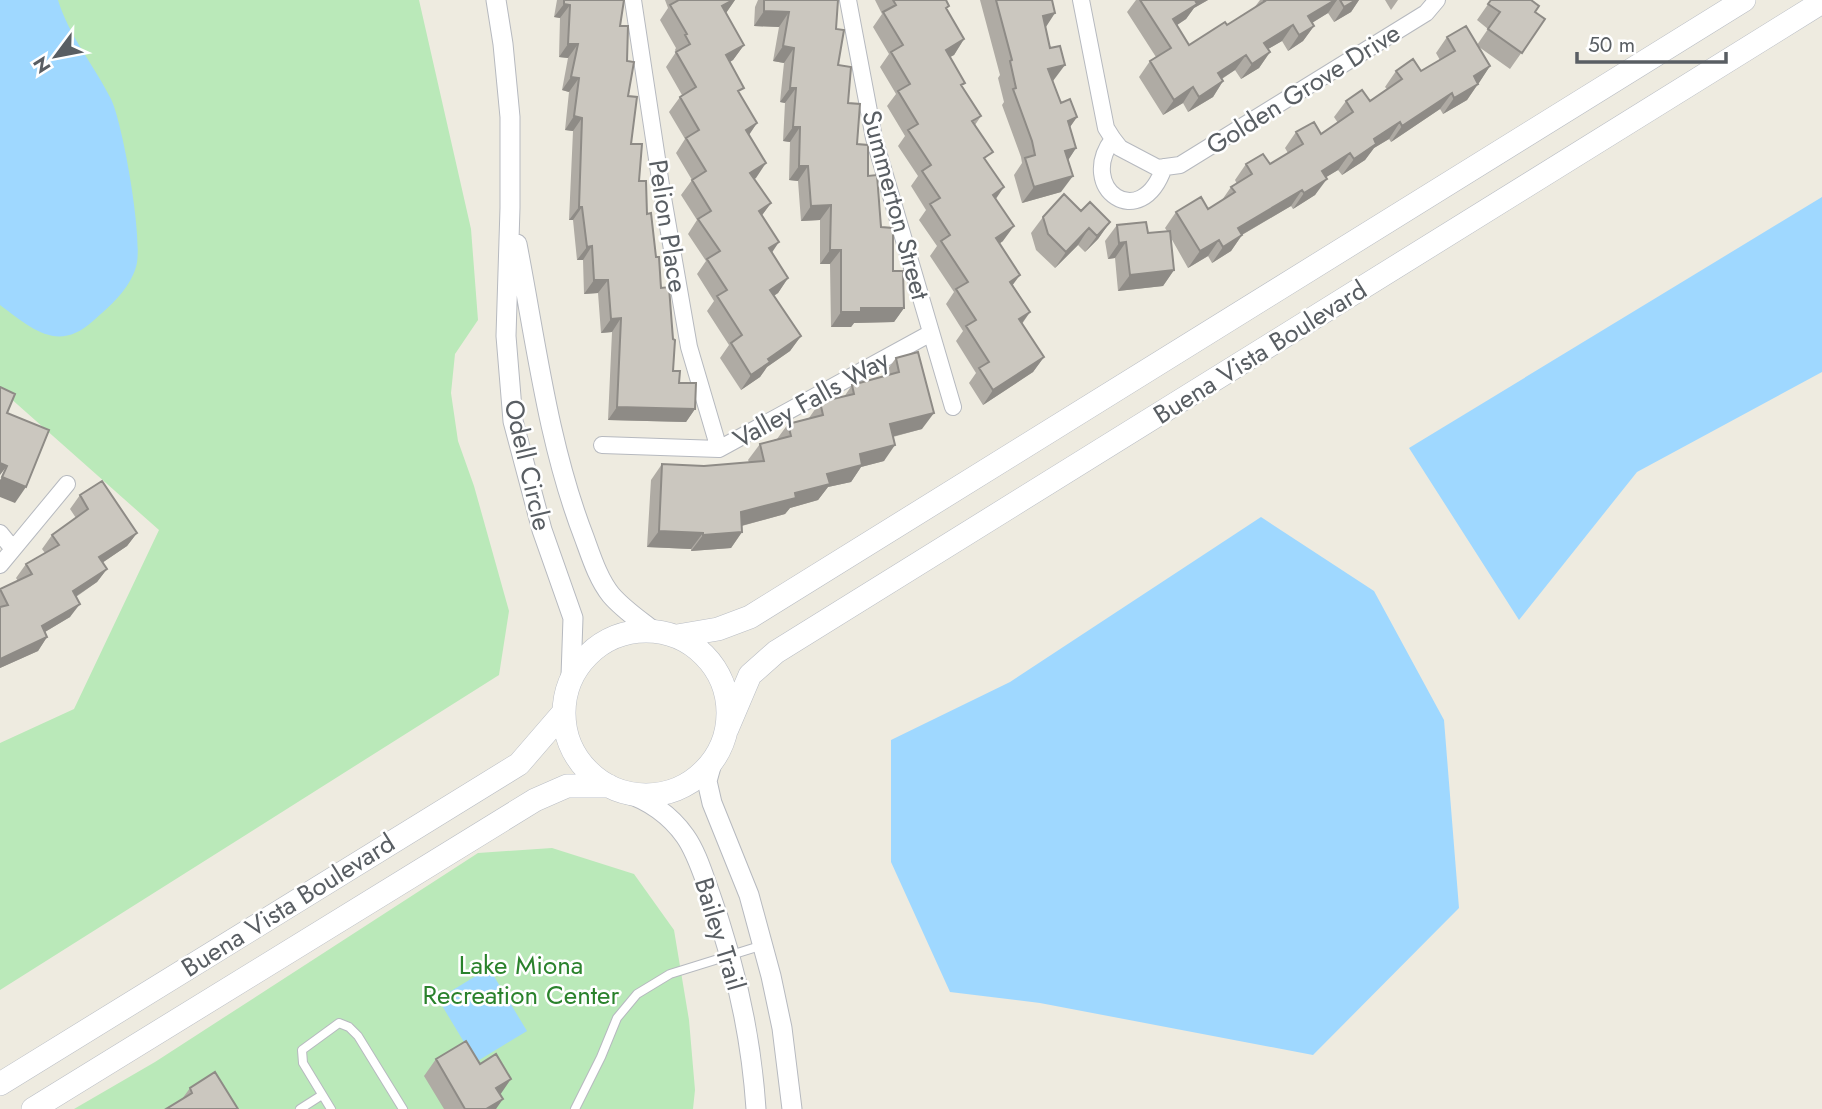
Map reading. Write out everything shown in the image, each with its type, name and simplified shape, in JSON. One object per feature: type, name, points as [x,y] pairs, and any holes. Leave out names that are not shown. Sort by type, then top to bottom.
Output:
[{"type":"main road","name":"Buena Vista Boulevard","points":[[677,636],[718,629],[750,617],[1744,0]]},
{"type":"main road","name":"Buena Vista Boulevard","points":[[33,1109],[535,800],[567,786],[617,789],[649,795],[673,791],[694,780],[712,763],[722,747],[750,675],[776,652],[1822,2]]},
{"type":"main road","name":"Buena Vista Boulevard","points":[[617,789],[590,773],[576,756],[566,735],[563,713],[571,676],[585,656],[604,640],[628,631],[652,630],[677,636],[701,651],[719,673],[728,700],[727,729]]},
{"type":"main road","name":"Buena Vista Boulevard","points":[[0,1084],[519,764],[563,713]]},
{"type":"street","name":"Odell Circle","points":[[496,0],[510,117],[506,335],[513,421],[542,530],[573,618],[571,676]]},
{"type":"street","name":"Pelion Place","points":[[633,0],[689,347],[719,449]]},
{"type":"street","name":"Summerton Street","points":[[848,0],[874,138],[953,407]]},
{"type":"street","points":[[1082,0],[1106,128],[1120,148],[1158,168],[1164,167],[1158,185],[1149,196],[1138,201],[1118,199],[1107,188],[1101,168],[1106,149],[1113,139]]},
{"type":"street","name":"Golden Grove Drive","points":[[1164,167],[1180,165],[1426,13],[1437,0]]},
{"type":"street","name":"Odell Circle","points":[[510,208],[544,389],[560,463],[577,518],[596,568],[610,594],[652,630]]},
{"type":"street","name":"Valley Falls Way","points":[[601,445],[719,449],[932,333]]},
{"type":"street","points":[[0,565],[67,484]]},
{"type":"street","points":[[0,533],[13,549]]},
{"type":"street","name":"Bailey Trail","points":[[712,763],[707,781],[712,803],[749,895],[763,946],[782,1028],[792,1109]]},
{"type":"street","name":"Bailey Trail","points":[[617,789],[640,797],[668,817],[685,836],[695,855],[721,922],[740,999],[756,1109]]},
{"type":"lane","points":[[575,1109],[617,1018],[637,994],[670,974],[763,946]]},
{"type":"lane","points":[[331,1109],[303,1063],[302,1050],[339,1023],[349,1027],[358,1036],[403,1109]]},
{"type":"lane","points":[[300,1109],[322,1095]]},
{"type":"green space","points":[[0,0],[419,0],[471,229],[478,320],[455,354],[451,393],[458,441],[474,486],[509,611],[499,675],[0,990],[0,743],[74,709],[159,530],[0,389]]},
{"type":"green space","name":"Lake Miona Recreation Center","points":[[552,848],[634,874],[674,930],[689,1020],[695,1090],[693,1109],[74,1109],[155,1062],[478,853]]},
{"type":"water","points":[[0,0],[58,0],[69,26],[111,99],[126,157],[135,209],[138,254],[136,267],[129,283],[112,303],[93,321],[68,335],[45,334],[0,305]]},
{"type":"water","points":[[1822,197],[1822,372],[1637,472],[1519,620],[1409,448]]},
{"type":"water","points":[[1261,517],[1374,591],[1444,720],[1459,908],[1313,1055],[1040,1003],[950,992],[891,862],[891,740],[1010,682]]},
{"type":"water","points":[[489,968],[527,1031],[476,1062],[438,999]]},
{"type":"building","points":[[564,0],[624,0],[620,26],[628,26],[627,61],[634,62],[628,96],[637,97],[631,144],[642,144],[639,181],[646,181],[647,214],[651,213],[656,257],[659,257],[661,288],[669,287],[675,340],[673,371],[680,371],[679,383],[696,383],[695,409],[617,407],[621,318],[611,319],[608,280],[594,280],[592,246],[587,247],[582,207],[579,207],[582,118],[574,116],[579,78],[571,77],[578,44],[568,44],[570,5],[564,4]]},
{"type":"building","points":[[679,0],[733,0],[722,6],[744,45],[726,55],[744,88],[738,91],[757,123],[746,130],[766,163],[750,173],[771,203],[759,211],[779,242],[769,248],[788,278],[770,290],[801,336],[768,359],[770,362],[751,375],[731,343],[742,335],[717,296],[727,290],[707,259],[720,251],[698,219],[711,211],[692,180],[706,171],[686,138],[699,130],[680,97],[696,87],[676,52],[690,44],[670,5]]},
{"type":"building","points":[[764,0],[838,0],[836,29],[844,30],[838,65],[851,67],[848,103],[860,104],[857,144],[868,145],[868,176],[877,175],[881,227],[893,228],[893,271],[903,271],[904,308],[861,308],[861,312],[841,312],[841,250],[830,250],[831,205],[811,206],[808,166],[799,166],[800,127],[793,127],[796,88],[790,88],[794,48],[783,46],[789,12],[764,11]]},
{"type":"building","points":[[893,0],[946,0],[949,6],[946,8],[964,39],[946,50],[965,83],[961,85],[981,116],[972,121],[993,152],[984,158],[1004,187],[993,195],[1014,226],[996,238],[1020,275],[1010,282],[1030,312],[1019,319],[1044,357],[993,390],[979,368],[989,362],[966,326],[976,320],[956,289],[968,282],[941,241],[950,235],[930,204],[940,198],[922,171],[931,165],[908,130],[918,124],[898,91],[910,84],[891,52],[903,45],[883,12],[896,5]]},
{"type":"building","points":[[996,0],[1052,0],[1055,13],[1043,16],[1050,48],[1060,46],[1065,65],[1048,69],[1061,103],[1070,99],[1077,117],[1068,121],[1076,148],[1065,151],[1073,176],[1034,187],[1025,158],[1035,155],[1013,89],[1016,88],[1010,61],[1012,60]]},
{"type":"building","points":[[1140,0],[1195,0],[1197,4],[1173,19],[1189,45],[1225,22],[1227,25],[1264,0],[1335,0],[1308,16],[1314,26],[1299,35],[1293,25],[1264,43],[1270,52],[1252,64],[1246,55],[1218,73],[1223,81],[1199,97],[1193,87],[1174,100],[1150,61],[1171,48]]},
{"type":"building","points":[[1340,0],[1356,0],[1344,7]]},
{"type":"building","points":[[1491,0],[1531,0],[1539,6],[1535,12],[1545,19],[1522,53],[1488,29],[1500,12],[1488,4]]},
{"type":"building","points":[[1466,26],[1490,66],[1474,76],[1478,84],[1454,98],[1452,93],[1402,126],[1400,122],[1374,139],[1376,144],[1354,159],[1350,153],[1322,171],[1327,179],[1304,193],[1302,190],[1238,228],[1242,235],[1223,247],[1219,240],[1200,251],[1176,212],[1201,197],[1208,209],[1235,192],[1231,187],[1252,174],[1246,164],[1263,154],[1270,164],[1303,144],[1296,132],[1314,122],[1321,134],[1353,112],[1346,101],[1362,90],[1370,101],[1402,79],[1396,71],[1413,59],[1421,71],[1455,51],[1447,37]]},
{"type":"building","points":[[1064,194],[1081,211],[1090,202],[1110,222],[1097,236],[1089,228],[1066,252],[1048,234],[1043,217]]},
{"type":"building","points":[[1146,222],[1148,233],[1170,231],[1174,270],[1130,275],[1126,242],[1119,243],[1117,225]]},
{"type":"building","points":[[918,352],[934,413],[890,424],[895,445],[860,454],[862,465],[827,474],[830,484],[795,493],[796,498],[741,512],[742,532],[703,535],[659,531],[662,464],[704,466],[764,461],[760,444],[791,436],[788,424],[823,415],[820,402],[854,394],[852,385],[899,372],[896,358]]},
{"type":"building","points":[[0,387],[15,394],[7,413],[49,430],[26,487],[2,477],[7,466],[0,463]]},
{"type":"building","points":[[102,481],[137,533],[99,557],[107,569],[73,591],[80,604],[42,626],[47,637],[0,659],[0,607],[8,605],[0,589],[32,574],[26,564],[59,545],[52,535],[88,509],[80,495]]},
{"type":"building","points":[[466,1041],[480,1064],[496,1054],[511,1079],[496,1088],[503,1099],[486,1109],[465,1109],[436,1059]]},
{"type":"building","points":[[215,1072],[238,1109],[166,1109],[192,1093],[190,1088]]}]
